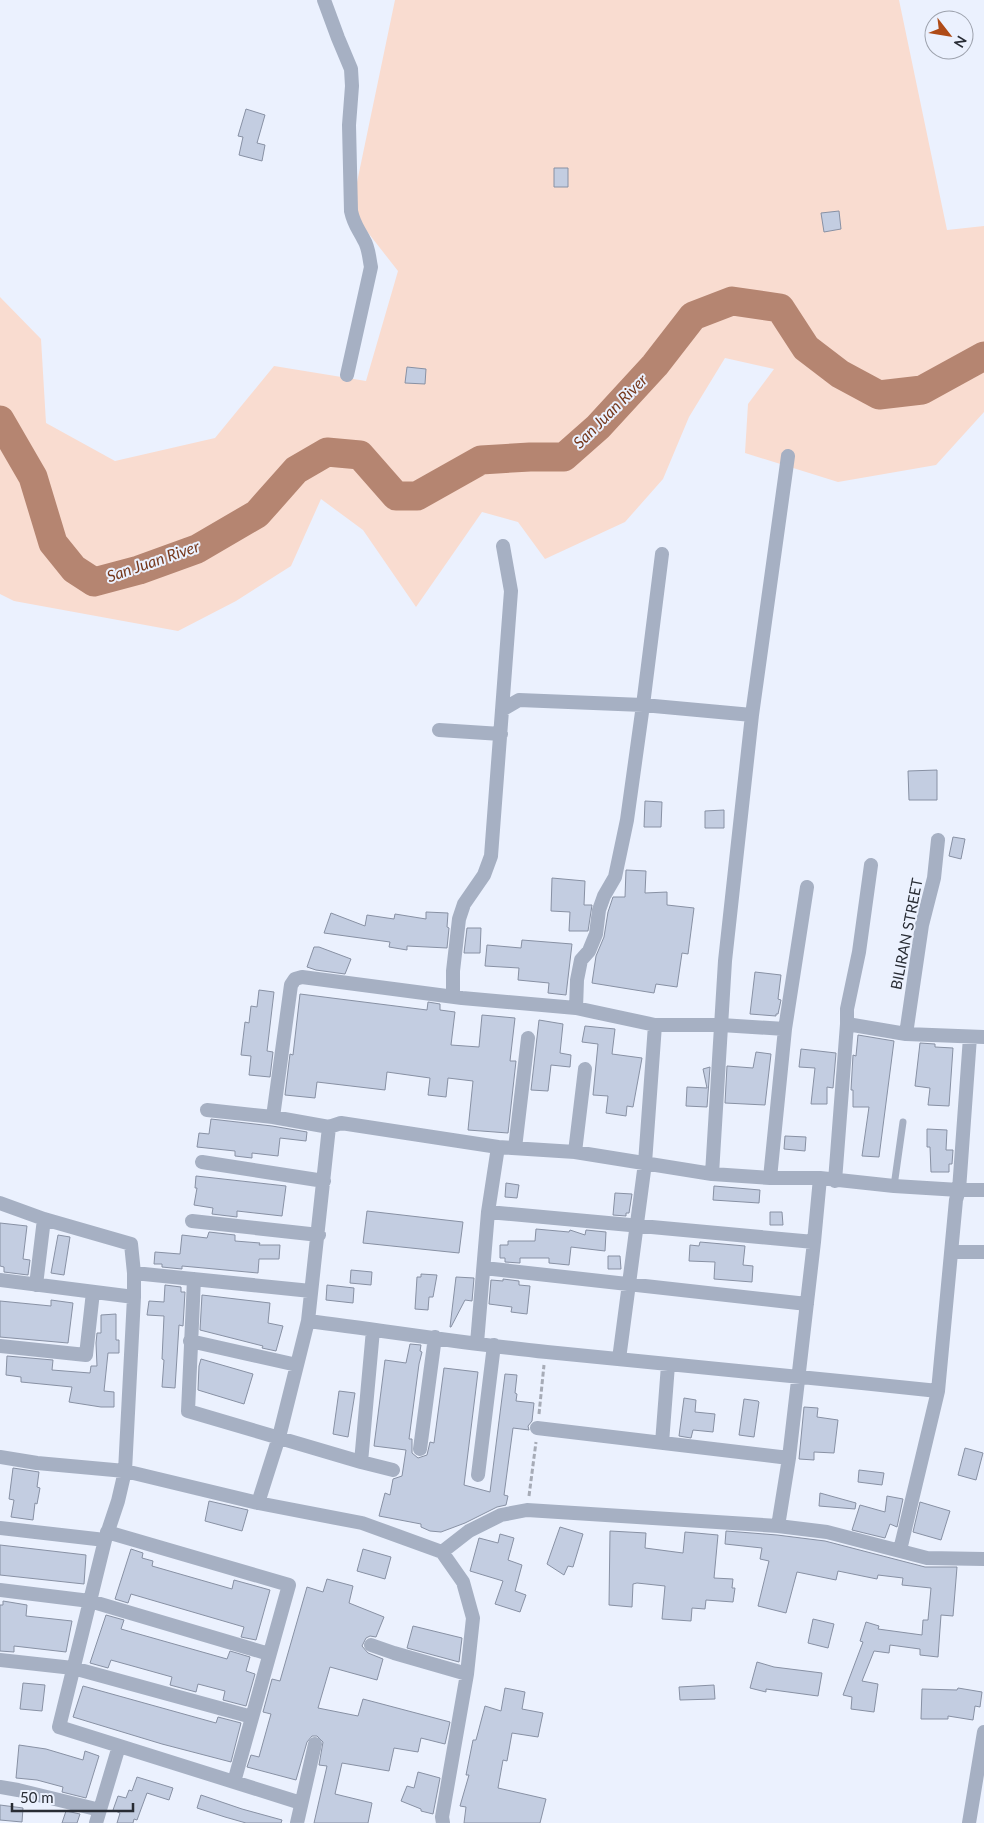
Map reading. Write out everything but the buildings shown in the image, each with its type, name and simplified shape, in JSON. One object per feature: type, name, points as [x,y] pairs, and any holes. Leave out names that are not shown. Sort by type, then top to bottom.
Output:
[{"type":"street","points":[[324,0],[351,69],[352,86],[348,124],[351,211],[354,224],[364,240],[368,251],[371,267],[347,375]]},
{"type":"street","points":[[712,1174],[721,1025],[734,872],[752,715],[788,456]]},
{"type":"street","points":[[453,996],[459,919],[464,904],[484,875],[491,856],[511,591],[503,546]]},
{"type":"street","points":[[576,1008],[577,980],[581,960],[589,951],[596,934],[599,910],[604,896],[615,877],[627,820],[662,554]]},
{"type":"street","points":[[502,710],[519,700],[643,704],[752,715]]},
{"type":"street","points":[[440,730],[501,734]]},
{"type":"street","name":"BILIRAN STREET","points":[[906,1034],[922,925],[934,878],[938,840]]},
{"type":"street","points":[[835,1181],[847,1009],[871,865]]},
{"type":"street","points":[[770,1178],[785,1029],[807,887]]},
{"type":"street","points":[[273,1117],[291,985],[295,979],[302,977],[453,996],[576,1008],[655,1025],[721,1025],[785,1029]]},
{"type":"street","points":[[846,1024],[906,1034],[984,1037]]},
{"type":"street","points":[[619,1359],[630,1285],[644,1164],[655,1025]]},
{"type":"street","points":[[900,1550],[938,1391],[956,1200],[959,1190],[970,1037]]},
{"type":"street","points":[[515,1148],[528,1038]]},
{"type":"street","points":[[575,1152],[585,1068]]},
{"type":"street","points":[[206,1110],[273,1117],[329,1127],[341,1123],[498,1148],[575,1152],[712,1174],[770,1178],[820,1178],[894,1186],[984,1190]]},
{"type":"street","points":[[258,1503],[279,1437],[308,1321],[329,1127]]},
{"type":"street","points":[[477,1343],[488,1212],[498,1148]]},
{"type":"street","points":[[202,1162],[324,1181]]},
{"type":"street","points":[[778,1526],[789,1458],[820,1178]]},
{"type":"street","points":[[0,1203],[44,1219],[130,1244],[134,1273],[125,1471],[118,1501],[106,1536],[59,1727],[301,1803]]},
{"type":"street","points":[[488,1212],[814,1242]]},
{"type":"street","points":[[36,1285],[44,1219]]},
{"type":"street","points":[[192,1221],[318,1235]]},
{"type":"street","points":[[952,1252],[984,1252]]},
{"type":"street","points":[[484,1268],[807,1304]]},
{"type":"street","points":[[134,1273],[311,1291]]},
{"type":"street","points":[[194,1279],[188,1412],[393,1470]]},
{"type":"street","points":[[0,1280],[134,1297]]},
{"type":"street","points":[[0,1346],[86,1356],[93,1292]]},
{"type":"street","points":[[308,1321],[546,1352],[938,1391]]},
{"type":"street","points":[[360,1462],[374,1330]]},
{"type":"street","points":[[420,1449],[435,1337]]},
{"type":"street","points":[[190,1341],[297,1366]]},
{"type":"street","points":[[478,1475],[494,1345]]},
{"type":"street","points":[[662,1443],[668,1365]]},
{"type":"street","points":[[538,1428],[789,1458]]},
{"type":"street","points":[[0,1457],[37,1463],[125,1471],[258,1503],[362,1523],[442,1552],[463,1582],[473,1618],[466,1674],[442,1817],[443,1823]]},
{"type":"street","points":[[442,1552],[469,1531],[501,1515],[527,1510],[778,1526],[827,1532],[927,1558],[984,1559]]},
{"type":"street","points":[[0,1528],[106,1536],[288,1585],[234,1782]]},
{"type":"street","points":[[0,1590],[90,1601],[270,1654]]},
{"type":"street","points":[[371,1645],[394,1654],[466,1674]]},
{"type":"street","points":[[0,1660],[74,1668],[252,1717]]},
{"type":"street","points":[[969,1823],[981,1775],[984,1732]]},
{"type":"street","points":[[297,1823],[315,1744]]},
{"type":"street","points":[[0,1788],[18,1790],[98,1817],[119,1746]]},
{"type":"lane","points":[[894,1186],[903,1122]]},
{"type":"path","points":[[527,1510],[546,1352]]},
{"type":"shaded area","points":[[395,0],[899,0],[947,230],[984,226],[984,412],[936,465],[838,482],[745,453],[748,404],[774,369],[725,358],[689,417],[663,479],[625,522],[545,559],[518,522],[482,512],[416,607],[363,530],[321,499],[291,566],[236,601],[178,631],[14,601],[0,594],[0,297],[41,339],[46,423],[115,461],[215,438],[274,366],[366,381],[398,271],[351,211]]},
{"type":"waterway","name":"San Juan River","points":[[0,420],[33,477],[53,543],[74,569],[94,582],[139,570],[197,549],[257,514],[296,470],[327,452],[360,455],[396,496],[417,496],[481,460],[564,457],[598,427],[655,365],[693,316],[732,301],[780,308],[806,348],[840,374],[879,395],[922,390],[984,356]]}]
